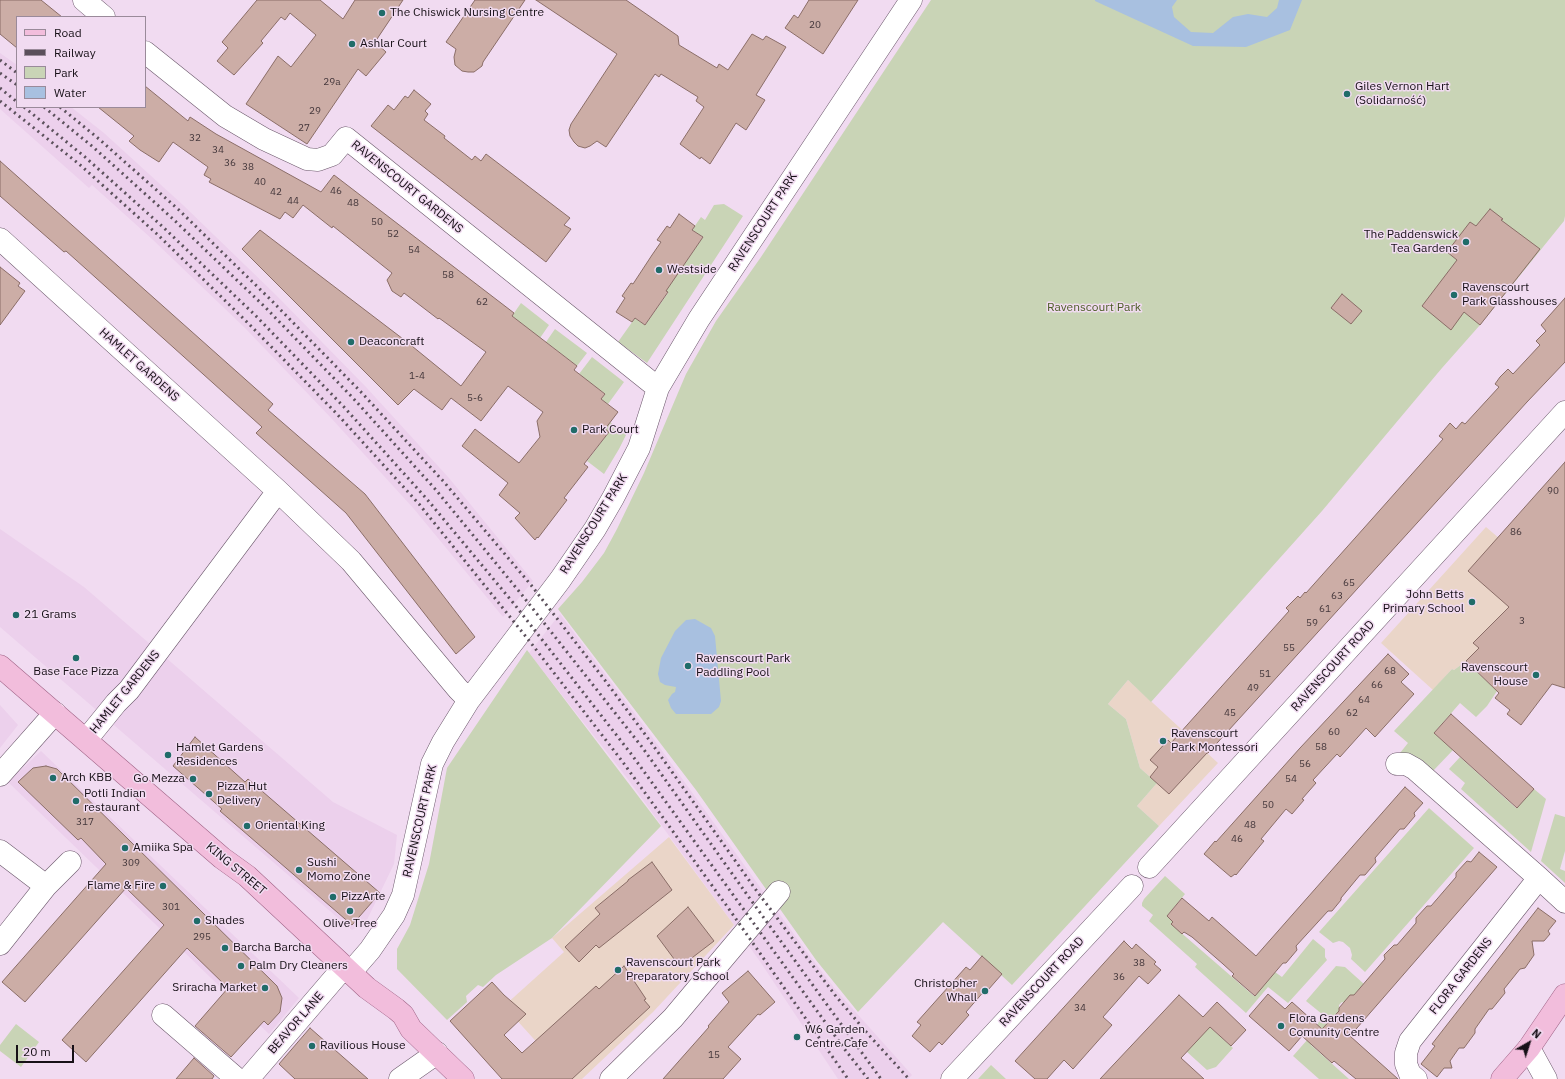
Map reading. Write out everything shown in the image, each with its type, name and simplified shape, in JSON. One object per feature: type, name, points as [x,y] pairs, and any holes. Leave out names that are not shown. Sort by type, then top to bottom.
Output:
[{"type":"main road","name":"KING STREET","points":[[0,666],[222,858],[247,876],[375,995],[396,1008],[403,1015],[411,1029],[438,1053],[463,1079]]},
{"type":"main road","points":[[1502,1079],[1529,1048],[1565,995]]},
{"type":"street","points":[[84,0],[103,16]]},
{"type":"street","name":"RAVENSCOURT PARK","points":[[347,970],[370,950],[394,915],[403,895],[432,764],[443,742],[469,700],[575,559],[609,504],[638,448],[658,388],[699,319],[911,0]]},
{"type":"street","name":"RAVENSCOURT GARDENS","points":[[146,53],[225,116],[264,139],[308,158],[318,160],[332,155],[346,138],[658,388]]},
{"type":"street","name":"HAMLET GARDENS","points":[[0,239],[278,491],[351,561],[458,689],[469,700]]},
{"type":"street","name":"RAVENSCOURT ROAD","points":[[1149,867],[1565,412]]},
{"type":"street","name":"HAMLET GARDENS","points":[[86,740],[116,702],[129,690],[278,491]]},
{"type":"street","points":[[0,775],[56,713]]},
{"type":"street","points":[[1397,764],[1406,764],[1415,769],[1565,902]]},
{"type":"street","points":[[0,851],[46,886]]},
{"type":"street","points":[[0,944],[46,886],[70,862]]},
{"type":"street","name":"FLORA GARDENS","points":[[1416,1079],[1410,1074],[1406,1064],[1406,1054],[1410,1041],[1539,878]]},
{"type":"street","name":"RAVENSCOURT ROAD","points":[[952,1079],[1132,886]]},
{"type":"street","points":[[611,1079],[678,1012],[780,892]]},
{"type":"street","name":"BEAVOR LANE","points":[[248,1079],[347,970]]},
{"type":"street","points":[[163,1015],[237,1079]]},
{"type":"street","points":[[1529,1048],[1546,1079]]},
{"type":"street","points":[[400,1079],[438,1053]]},
{"type":"shaded area","points":[[0,53],[16,64],[16,108],[72,108],[104,133],[183,205],[276,295],[366,387],[449,478],[533,581],[503,617],[414,509],[332,419],[245,328],[152,239],[92,185],[89,188],[0,109]]},
{"type":"shaded area","name":"John Betts Primary School","points":[[1486,527],[1528,563],[1543,585],[1466,661],[1454,670],[1452,669],[1433,690],[1381,643]]},
{"type":"shaded area","points":[[0,529],[84,587],[333,802],[397,835],[394,864],[365,924],[352,930],[0,627]]},
{"type":"shaded area","points":[[560,614],[650,734],[835,989],[912,1075],[908,1079],[838,1079],[734,925],[627,778],[529,653]]},
{"type":"shaded area","name":"Ravenscourt Park Montessori","points":[[1128,680],[1218,763],[1159,826],[1137,806],[1157,783],[1140,768],[1126,719],[1108,704]]},
{"type":"shaded area","points":[[0,705],[18,725],[0,748]]},
{"type":"shaded area","points":[[41,751],[299,998],[269,1034],[8,782]]},
{"type":"shaded area","name":"Ravenscourt Park Preparatory School","points":[[669,837],[734,925],[653,1012],[582,1079],[570,1079],[504,1006],[564,952],[552,938]]},
{"type":"green space","name":"Ravenscourt Park","points":[[931,0],[1565,0],[1565,216],[1564,221],[1480,325],[1322,511],[1151,702],[1128,680],[1108,704],[1126,719],[1140,768],[1157,783],[1137,806],[1159,826],[1012,985],[943,922],[858,1012],[816,960],[696,790],[558,609],[582,582],[604,553],[644,473],[686,374],[716,321],[761,257]]},
{"type":"green space","points":[[724,204],[743,216],[647,363],[618,342],[635,318],[645,325],[668,293],[657,285],[681,269],[703,237],[692,230],[701,217],[705,220],[714,205]]},
{"type":"green space","points":[[521,303],[549,325],[540,338],[512,316]]},
{"type":"green space","points":[[555,329],[587,353],[577,366],[546,342]]},
{"type":"green space","points":[[592,357],[624,382],[608,404],[601,399],[605,394],[579,374]]},
{"type":"green space","points":[[610,422],[626,435],[604,474],[587,461],[609,432],[605,429]]},
{"type":"green space","points":[[527,650],[661,826],[552,938],[496,975],[483,987],[478,985],[466,996],[467,1002],[447,1020],[397,969],[397,949],[410,925],[429,864],[447,768]]},
{"type":"green space","points":[[1466,661],[1497,691],[1487,706],[1476,717],[1460,703],[1434,733],[1453,750],[1433,771],[1416,757],[1409,754],[1400,753],[1408,743],[1394,731],[1452,669],[1454,670]]},
{"type":"green space","points":[[1460,757],[1516,808],[1534,789],[1546,799],[1531,852],[1461,789],[1465,783],[1449,769]]},
{"type":"green space","points":[[1429,808],[1474,848],[1365,972],[1351,959],[1352,955],[1350,948],[1343,942],[1339,941],[1333,943],[1319,932]]},
{"type":"green space","points":[[1555,814],[1565,817],[1565,851],[1560,869],[1565,871],[1565,883],[1541,861]]},
{"type":"green space","points":[[1165,876],[1185,894],[1167,916],[1173,922],[1171,924],[1254,996],[1275,972],[1282,977],[1313,939],[1325,949],[1325,957],[1327,960],[1288,1003],[1268,987],[1246,1013],[1195,967],[1197,964],[1149,921],[1153,915],[1142,906],[1142,903]]},
{"type":"green space","points":[[1336,966],[1345,967],[1364,984],[1346,1004],[1342,1002],[1339,1005],[1339,1011],[1331,1020],[1333,1021],[1311,1045],[1349,1079],[1319,1079],[1293,1056],[1315,1031],[1322,1014],[1306,1001]]},
{"type":"green space","points":[[1199,1017],[1233,1048],[1216,1067],[1207,1070],[1176,1042]]},
{"type":"green space","points":[[16,1024],[39,1042],[21,1067],[0,1051],[0,1045]]},
{"type":"green space","points":[[991,1065],[1006,1079],[978,1079]]},
{"type":"water","points":[[1095,0],[1177,0],[1172,7],[1174,17],[1191,32],[1213,33],[1233,17],[1248,14],[1267,17],[1277,8],[1279,0],[1302,0],[1290,30],[1246,47],[1193,46]]},
{"type":"water","name":"Ravenscourt Park Paddling Pool","points":[[695,619],[711,628],[715,636],[721,701],[719,707],[711,714],[676,714],[671,708],[668,700],[675,692],[676,687],[665,685],[660,682],[658,674],[661,658],[675,631],[686,620]]},
{"type":"building","points":[[0,0],[41,0],[61,16],[16,16],[16,47],[0,34]]},
{"type":"building","points":[[257,0],[320,0],[343,19],[355,0],[403,0],[375,42],[386,52],[366,76],[358,69],[307,144],[246,104],[278,56],[291,67],[316,35],[290,13],[285,20],[281,17],[261,41],[263,43],[234,75],[217,61],[228,48],[222,42]]},
{"type":"building","points":[[475,0],[525,0],[483,62],[482,66],[474,72],[468,72],[462,71],[455,65],[454,57],[456,49],[446,42]]},
{"type":"building","points":[[536,0],[626,0],[678,36],[679,45],[717,68],[719,64],[728,70],[752,34],[763,40],[766,36],[786,47],[756,95],[765,100],[746,130],[736,123],[710,164],[701,157],[700,159],[680,144],[704,107],[696,101],[698,97],[661,74],[659,77],[655,74],[606,147],[597,141],[585,148],[578,146],[570,136],[569,130],[571,124],[617,54]]},
{"type":"building","points":[[809,0],[858,0],[823,54],[785,28],[794,15],[798,18]]},
{"type":"building","points":[[146,87],[188,121],[190,117],[216,134],[321,192],[334,175],[514,313],[512,316],[577,366],[574,370],[605,394],[601,399],[618,412],[605,429],[609,432],[584,464],[588,467],[564,498],[567,500],[538,538],[537,537],[535,540],[515,518],[520,513],[499,495],[508,483],[462,446],[475,429],[519,463],[540,437],[537,421],[543,412],[508,386],[481,421],[451,398],[442,410],[414,389],[398,405],[242,249],[260,230],[407,342],[461,386],[486,352],[439,318],[438,319],[404,293],[401,297],[392,291],[387,280],[392,273],[333,226],[332,228],[303,205],[293,218],[285,212],[280,219],[209,182],[211,179],[204,175],[208,167],[173,142],[159,162],[129,141],[134,136],[99,108],[146,108]]},
{"type":"building","points":[[414,90],[431,104],[425,111],[428,114],[424,120],[445,136],[444,138],[472,160],[475,156],[481,161],[486,154],[570,218],[564,225],[571,229],[546,262],[371,126],[388,105],[394,110],[405,96],[408,98]]},
{"type":"building","points":[[0,161],[273,404],[268,410],[365,494],[475,637],[456,654],[346,513],[256,433],[262,427],[66,251],[64,252],[0,196]]},
{"type":"building","points":[[1490,209],[1503,219],[1501,220],[1540,249],[1480,325],[1464,312],[1451,330],[1422,306],[1457,260],[1447,252],[1470,222],[1476,226]]},
{"type":"building","name":"Westside","points":[[679,214],[695,226],[692,230],[703,237],[645,325],[635,318],[632,322],[616,312],[625,298],[622,296],[631,283],[633,284],[661,242],[657,240],[667,226],[670,228]]},
{"type":"building","points":[[0,267],[20,283],[18,286],[25,291],[0,325]]},
{"type":"building","points":[[1342,294],[1362,311],[1351,324],[1331,308]]},
{"type":"building","points":[[1565,298],[1565,362],[1169,794],[1150,777],[1158,767],[1150,760],[1168,740],[1171,743],[1289,611],[1286,608],[1298,596],[1300,598],[1305,592],[1306,593],[1372,519],[1443,439],[1439,436],[1450,423],[1456,429],[1462,422],[1465,424],[1499,387],[1495,384],[1500,377],[1508,369],[1513,374],[1540,345],[1536,341],[1546,331],[1541,325]]},
{"type":"building","points":[[1565,462],[1565,688],[1552,684],[1521,725],[1507,714],[1510,710],[1495,698],[1499,693],[1466,661],[1479,648],[1473,643],[1509,607],[1468,571]]},
{"type":"building","points":[[1388,654],[1409,674],[1401,682],[1414,694],[1375,737],[1366,728],[1340,757],[1337,754],[1313,780],[1316,783],[1302,799],[1304,800],[1292,814],[1286,809],[1261,839],[1264,841],[1236,875],[1235,874],[1231,877],[1204,854]]},
{"type":"building","points":[[1451,714],[1534,789],[1517,808],[1434,733]]},
{"type":"building","points":[[195,737],[245,782],[248,779],[380,893],[352,925],[220,811],[222,809],[173,766]]},
{"type":"building","points":[[46,766],[57,769],[277,986],[282,998],[280,1012],[268,1025],[264,1021],[231,1057],[195,1026],[228,988],[187,948],[86,1062],[62,1040],[164,925],[126,888],[25,1002],[2,982],[106,864],[81,838],[78,840],[18,782],[33,768]]},
{"type":"building","points":[[1405,787],[1423,803],[1414,813],[1415,816],[1404,829],[1400,829],[1375,858],[1376,862],[1365,875],[1360,875],[1332,911],[1328,911],[1296,946],[1297,950],[1286,963],[1283,963],[1255,996],[1232,976],[1234,974],[1192,937],[1184,932],[1182,934],[1171,924],[1173,922],[1167,916],[1182,898],[1209,921],[1212,917],[1256,956]]},
{"type":"building","points":[[1479,852],[1497,867],[1350,1036],[1398,1079],[1356,1079],[1334,1061],[1332,1063],[1302,1036],[1289,1051],[1249,1016],[1268,994],[1285,1009],[1292,1002],[1322,1029],[1339,1011],[1339,1008],[1350,995],[1354,995],[1385,959],[1384,955],[1394,945],[1397,945],[1416,923],[1416,918],[1427,906],[1431,906],[1456,877],[1456,873],[1467,861],[1471,862]]},
{"type":"building","points":[[652,862],[672,890],[599,948],[596,945],[579,962],[565,947],[600,914],[595,908]]},
{"type":"building","points":[[688,907],[714,941],[680,967],[657,936]]},
{"type":"building","points":[[1538,908],[1556,921],[1548,931],[1550,934],[1544,941],[1532,941],[1534,955],[1525,968],[1520,969],[1504,989],[1505,993],[1492,1009],[1489,1009],[1464,1048],[1459,1048],[1450,1061],[1452,1068],[1444,1068],[1437,1077],[1421,1064],[1435,1046],[1432,1044]]},
{"type":"building","points":[[1124,941],[1132,949],[1136,944],[1156,962],[1154,964],[1161,970],[1148,984],[1139,976],[1103,1017],[1112,1025],[1073,1069],[1064,1060],[1047,1079],[1035,1079],[1015,1061]]},
{"type":"building","points":[[982,956],[1002,974],[988,990],[986,989],[966,1012],[969,1015],[942,1045],[939,1042],[930,1052],[912,1036],[921,1025],[917,1022],[966,967],[970,970]]},
{"type":"building","points":[[624,966],[646,999],[644,1000],[650,1007],[572,1079],[502,1079],[450,1021],[492,982],[504,995],[526,1014],[504,1035],[522,1053],[596,986],[599,989]]},
{"type":"building","points":[[748,971],[775,1002],[760,1015],[758,1014],[728,1047],[741,1059],[723,1079],[663,1079],[729,1002],[722,993]]},
{"type":"building","points":[[1179,995],[1203,1017],[1217,1002],[1246,1030],[1231,1046],[1210,1027],[1181,1058],[1204,1079],[1100,1079]]},
{"type":"building","name":"Ravilious House","points":[[310,1028],[368,1079],[295,1079],[279,1064]]},
{"type":"building","points":[[194,1058],[214,1076],[212,1079],[176,1079]]},
{"type":"railway","points":[[0,60],[16,72]]},
{"type":"railway","points":[[0,73],[16,84]]},
{"type":"railway","points":[[0,88],[16,101]]},
{"type":"railway","points":[[0,101],[79,164],[157,234],[249,324],[337,414],[419,504],[531,643],[622,761],[729,909],[848,1079]]},
{"type":"railway","points":[[25,108],[85,157],[163,227],[256,316],[344,407],[426,498],[515,605],[632,755],[846,1051],[868,1079]]},
{"type":"railway","points":[[45,108],[93,147],[172,218],[265,307],[353,398],[436,490],[522,595],[642,747],[881,1079]]},
{"type":"railway","points":[[61,108],[99,139],[179,210],[271,300],[361,392],[444,482],[531,585],[604,679],[756,890],[835,995],[909,1079]]},
{"type":"place","name":"The Chiswick Nursing Centre","points":[[382,13]]},
{"type":"place","name":"Ashlar Court","points":[[352,44]]},
{"type":"place","name":"Giles Vernon Hart (Solidarność)","points":[[1347,94]]},
{"type":"place","name":"The Paddenswick Tea Gardens","points":[[1466,242]]},
{"type":"place","name":"Westside","points":[[659,270]]},
{"type":"place","name":"Ravenscourt Park Glasshouses","points":[[1454,295]]},
{"type":"place","name":"Deaconcraft","points":[[351,342]]},
{"type":"place","name":"Park Court","points":[[574,430]]},
{"type":"place","name":"John Betts Primary School","points":[[1472,602]]},
{"type":"place","name":"21 Grams","points":[[16,615]]},
{"type":"place","name":"Base Face Pizza","points":[[76,658]]},
{"type":"place","name":"Ravenscourt Park Paddling Pool","points":[[688,666]]},
{"type":"place","name":"Ravenscourt House","points":[[1536,675]]},
{"type":"place","name":"Ravenscourt Park Montessori","points":[[1163,741]]},
{"type":"place","name":"Hamlet Gardens Residences","points":[[168,755]]},
{"type":"place","name":"Arch KBB","points":[[53,778]]},
{"type":"place","name":"Go Mezza","points":[[193,779]]},
{"type":"place","name":"Pizza Hut Delivery","points":[[209,794]]},
{"type":"place","name":"Potli Indian restaurant","points":[[76,801]]},
{"type":"place","name":"Oriental King","points":[[247,826]]},
{"type":"place","name":"Amiika Spa","points":[[125,848]]},
{"type":"place","name":"Sushi Momo Zone","points":[[299,870]]},
{"type":"place","name":"Flame & Fire","points":[[163,886]]},
{"type":"place","name":"PizzArte","points":[[333,897]]},
{"type":"place","name":"Olive Tree","points":[[350,911]]},
{"type":"place","name":"Shades","points":[[197,921]]},
{"type":"place","name":"Barcha Barcha","points":[[225,948]]},
{"type":"place","name":"Palm Dry Cleaners","points":[[241,966]]},
{"type":"place","name":"Ravenscourt Park Preparatory School","points":[[618,970]]},
{"type":"place","name":"Sriracha Market","points":[[265,988]]},
{"type":"place","name":"Christopher Whall","points":[[985,991]]},
{"type":"place","name":"Flora Gardens Comunity Centre","points":[[1281,1026]]},
{"type":"place","name":"W6 Garden Centre Cafe","points":[[797,1037]]},
{"type":"place","name":"Ravilious House","points":[[312,1046]]}]
